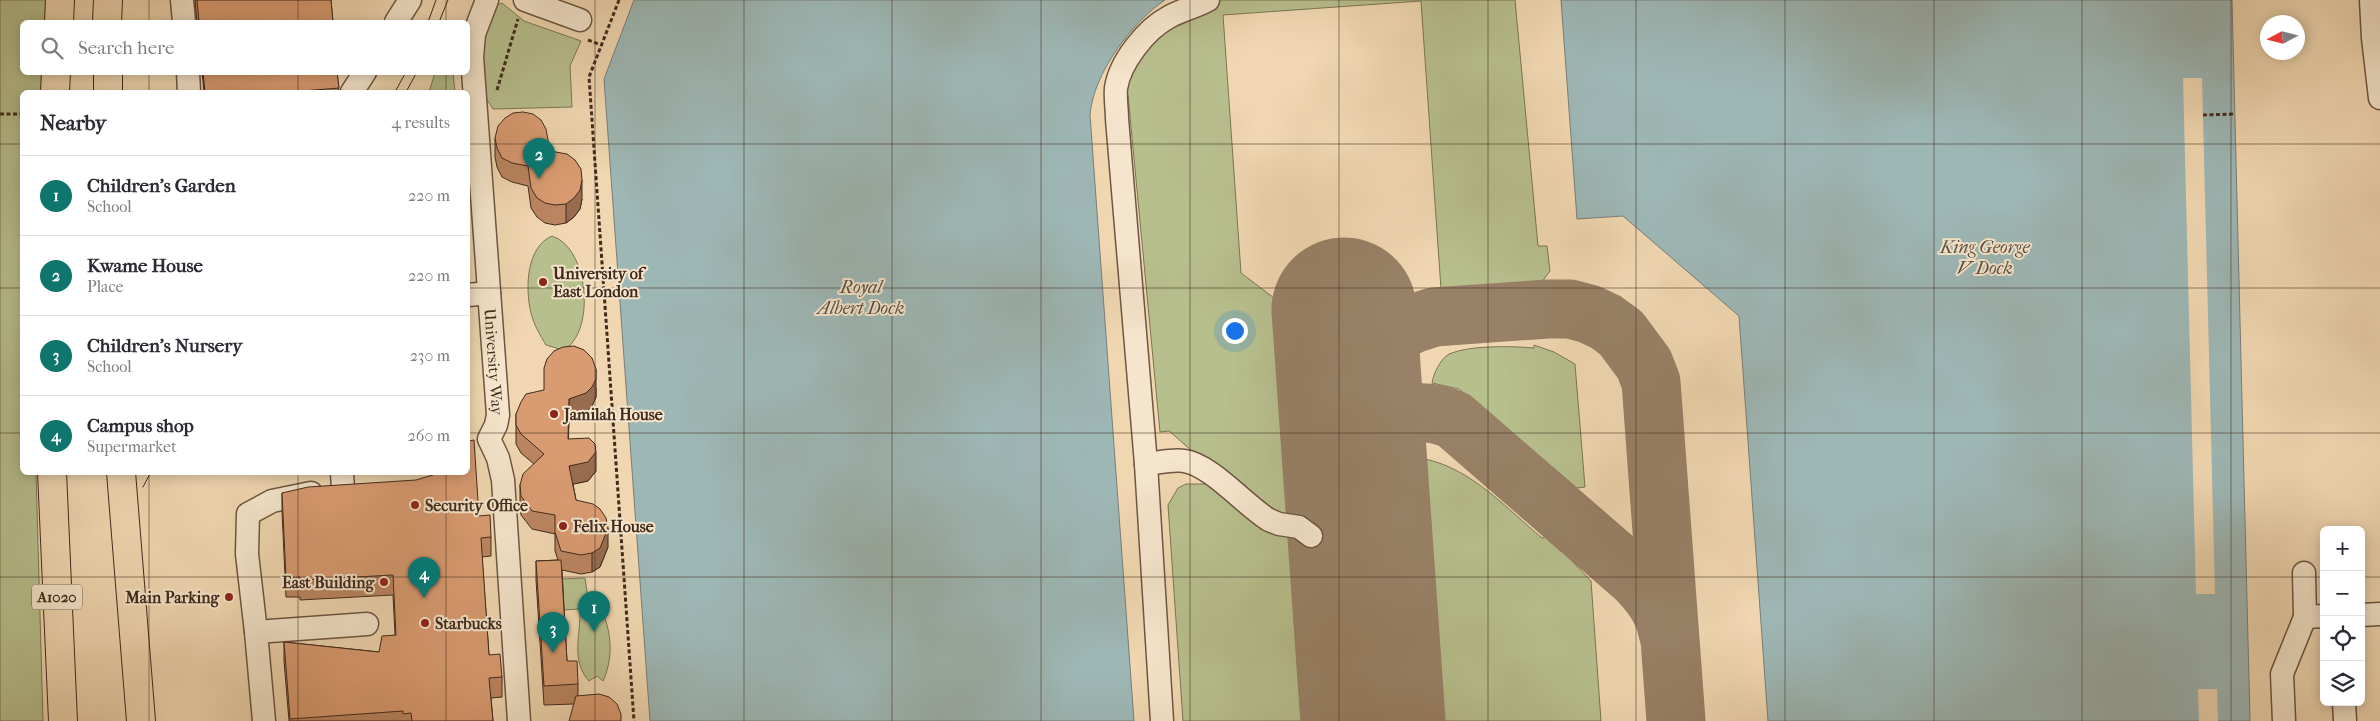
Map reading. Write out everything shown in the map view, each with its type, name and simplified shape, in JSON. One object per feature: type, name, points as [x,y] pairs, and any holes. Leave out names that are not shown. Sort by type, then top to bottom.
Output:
[{"type":"main road","points":[[59,20],[60,0]]},
{"type":"main road","points":[[108,0],[108,20]]},
{"type":"main road","points":[[55,90],[56,75]]},
{"type":"main road","points":[[108,75],[108,90]]},
{"type":"main road","name":"A1020","points":[[52,475],[62,721]]},
{"type":"main road","points":[[121,475],[141,721]]},
{"type":"lane","points":[[182,0],[184,20]]},
{"type":"lane","points":[[397,20],[410,0]]},
{"type":"lane","name":"University Way","points":[[487,0],[474,34],[472,57],[478,294],[498,415],[496,425],[489,439],[498,458],[503,480],[519,721]]},
{"type":"lane","points":[[1162,721],[1146,464],[1116,87],[1121,70],[1129,57],[1153,28],[1166,18],[1208,0]]},
{"type":"lane","points":[[2371,0],[2380,98]]},
{"type":"lane","points":[[522,7],[580,20]]},
{"type":"lane","points":[[188,75],[189,90]]},
{"type":"lane","points":[[353,90],[363,75]]},
{"type":"lane","points":[[470,447],[489,439]]},
{"type":"lane","points":[[1146,464],[1184,460],[1194,463],[1214,476],[1269,520],[1279,524],[1298,527],[1311,536]]},
{"type":"lane","points":[[264,721],[247,554],[248,514],[272,502],[349,484]]},
{"type":"lane","points":[[2284,721],[2282,674],[2314,617],[2304,573]]},
{"type":"lane","points":[[2365,614],[2380,614]]},
{"type":"lane","points":[[256,632],[367,624]]},
{"type":"lane","points":[[2344,706],[2345,721]]},
{"type":"path","points":[[619,0],[589,77],[634,721]]},
{"type":"path","points":[[495,95],[522,7]]},
{"type":"path","points":[[0,114],[20,114]]},
{"type":"path","points":[[2203,114],[2235,114]]},
{"type":"green space","points":[[0,0],[47,0],[46,20],[20,20],[20,75],[44,75],[44,90],[20,90],[20,475],[36,475],[43,721],[0,721]]},
{"type":"green space","points":[[1217,0],[1515,0],[1538,246],[1547,246],[1550,271],[1541,283],[1441,289],[1421,1],[1223,15],[1241,273],[1282,304],[1298,519],[1283,516],[1267,509],[1231,484],[1169,431],[1160,432],[1128,95],[1125,92],[1124,82],[1155,33]]},
{"type":"green space","points":[[502,3],[524,21],[581,41],[570,66],[572,107],[493,109],[484,95],[481,43],[497,5]]},
{"type":"green space","points":[[434,75],[453,75],[455,90],[430,90]]},
{"type":"green space","points":[[552,236],[564,243],[573,254],[583,284],[583,317],[579,331],[571,344],[563,350],[546,345],[534,322],[529,303],[528,281],[532,259],[543,241]]},
{"type":"green space","points":[[1534,345],[1554,352],[1575,364],[1585,487],[1577,488],[1459,389],[1432,383],[1438,367],[1449,354],[1479,348],[1534,348]]},
{"type":"green space","points":[[1425,459],[1458,471],[1488,491],[1542,538],[1545,537],[1591,581],[1601,721],[1433,721],[1415,460]]},
{"type":"green space","points":[[1186,484],[1208,484],[1299,534],[1313,721],[1183,721],[1168,505],[1178,488]]},
{"type":"green space","points":[[585,578],[588,599],[597,601],[602,610],[610,640],[609,661],[603,681],[597,676],[589,681],[583,673],[580,664],[578,646],[580,609],[563,610],[561,579]]},
{"type":"water","name":"Royal Albert Dock","points":[[634,0],[1165,0],[1140,21],[1116,50],[1098,83],[1090,115],[1134,721],[650,721],[604,79]]},
{"type":"water","name":"King George V Dock","points":[[1561,0],[2232,0],[2250,721],[1768,721],[1739,316],[1623,216],[1577,219]]},
{"type":"pier","points":[[2183,78],[2202,78],[2215,594],[2196,594]]},
{"type":"pier","points":[[2198,689],[2217,689],[2218,721],[2199,721]]},
{"type":"building","points":[[197,0],[331,0],[333,20],[199,20]]},
{"type":"building","points":[[203,75],[337,75],[339,88],[314,90],[205,90]]},
{"type":"building","points":[[513,113],[533,114],[541,120],[546,129],[550,151],[567,154],[575,160],[581,169],[582,180],[580,190],[566,204],[555,205],[545,203],[537,198],[531,188],[528,166],[512,163],[502,158],[497,148],[495,138],[498,126]]},
{"type":"building","points":[[574,346],[584,350],[592,358],[596,369],[596,379],[586,393],[569,399],[568,439],[589,438],[595,444],[596,452],[588,462],[569,466],[576,500],[593,504],[600,509],[606,518],[608,528],[600,548],[592,553],[581,555],[561,551],[555,532],[555,515],[532,511],[521,496],[520,485],[523,474],[544,454],[521,434],[516,425],[516,414],[526,394],[544,390],[544,368],[547,359],[554,351],[563,347]]},
{"type":"building","name":"East Building","points":[[474,440],[479,516],[490,515],[491,537],[481,538],[489,655],[500,654],[502,677],[489,678],[493,721],[412,721],[411,713],[403,714],[403,711],[290,719],[284,642],[379,652],[382,636],[396,635],[393,575],[300,580],[300,577],[286,578],[282,493],[308,487],[416,480],[433,475],[470,475],[470,441]]},
{"type":"building","points":[[561,560],[567,661],[577,661],[578,684],[544,686],[536,561]]},
{"type":"building","points":[[599,694],[609,697],[617,704],[621,714],[621,721],[569,721],[576,696]]},
{"type":"taxiway","points":[[1352,421],[1359,383],[1365,367],[1375,352],[1400,330],[1415,323],[1434,317],[1570,309],[1589,314],[1606,322],[1621,333],[1644,364],[1651,382],[1676,721]]},
{"type":"taxiway","points":[[1356,476],[1369,443],[1390,421],[1404,415],[1419,413],[1436,414],[1454,420],[1635,577],[1656,602],[1668,633]]},
{"type":"runway","points":[[1344,310],[1373,721]]},
{"type":"tram line","points":[[429,20],[436,0]]},
{"type":"tram line","points":[[440,20],[448,0]]},
{"type":"tram line","points":[[396,90],[404,75]]},
{"type":"tram line","points":[[407,90],[415,75]]},
{"type":"tram line","points":[[143,487],[149,475]]},
{"type":"place","name":"Kwame House","points":[[539,179]]},
{"type":"place","name":"University of East London","points":[[543,282]]},
{"type":"place","name":"Jamilah House","points":[[554,414]]},
{"type":"place","name":"Security Office","points":[[415,505]]},
{"type":"place","name":"Felix House","points":[[563,526]]},
{"type":"place","name":"East Building","points":[[384,582]]},
{"type":"place","name":"Main Parking","points":[[229,597]]},
{"type":"place","name":"Campus shop","points":[[424,598]]},
{"type":"place","name":"Starbucks","points":[[425,623]]},
{"type":"place","name":"Children's Garden","points":[[594,632]]},
{"type":"place","name":"Children's Nursery","points":[[553,653]]}]
